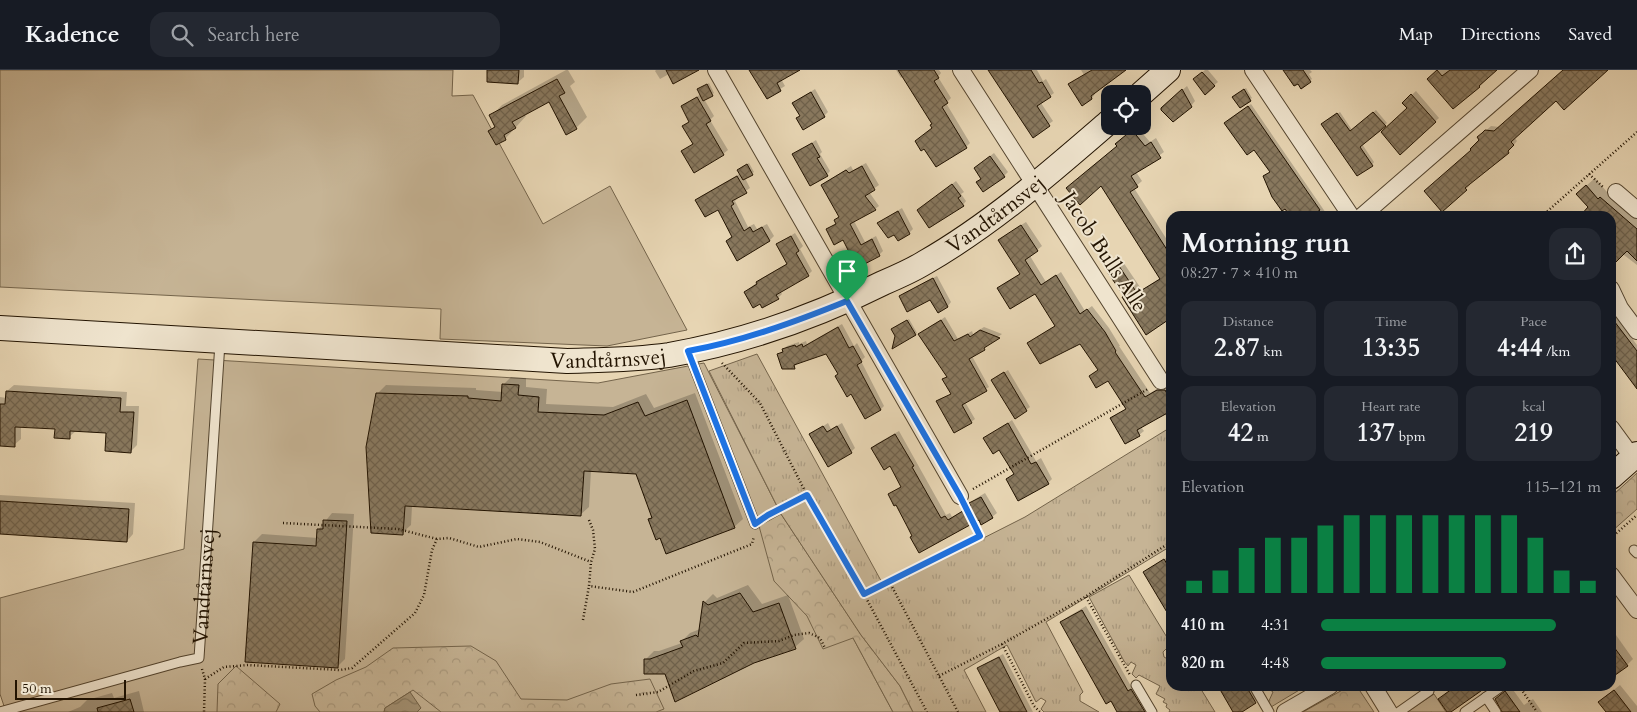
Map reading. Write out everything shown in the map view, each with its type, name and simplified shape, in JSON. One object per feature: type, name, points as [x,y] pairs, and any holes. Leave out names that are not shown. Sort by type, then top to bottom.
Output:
[{"type":"street","points":[[716,70],[960,496]]},
{"type":"street","name":"Jacob Bulls Alle","points":[[962,70],[1161,381]]},
{"type":"street","points":[[1151,85],[1168,70]]},
{"type":"street","points":[[1253,70],[1348,211]]},
{"type":"street","points":[[1368,211],[1530,70]]},
{"type":"street","name":"Vandtårnsvej","points":[[0,328],[567,361],[633,359],[712,347],[795,322],[847,301],[924,263],[979,227],[1036,185],[1101,128]]},
{"type":"street","points":[[1616,192],[1637,210]]},
{"type":"street","points":[[1616,300],[1637,331]]},
{"type":"street","points":[[1616,434],[1635,456],[1616,473]]},
{"type":"street","points":[[1616,580],[1634,601]]},
{"type":"street","points":[[1285,712],[1321,691]]},
{"type":"street","points":[[1376,691],[1389,712]]},
{"type":"lane","name":"Vandtårnsvej","points":[[0,712],[199,658],[220,340]]},
{"type":"lane","points":[[688,351],[755,524]]},
{"type":"lane","points":[[1136,685],[1152,712]]},
{"type":"lane","points":[[1257,691],[1269,712]]},
{"type":"lane","points":[[1399,712],[1429,691]]},
{"type":"lane","points":[[1465,712],[1495,691]]},
{"type":"lane","points":[[1486,697],[1496,712]]},
{"type":"path","points":[[1548,211],[1637,132]]},
{"type":"path","points":[[712,347],[724,368],[745,386],[760,403],[807,495],[864,594],[927,712]]},
{"type":"path","points":[[864,594],[980,536],[960,496],[1161,381]]},
{"type":"path","points":[[589,586],[633,592],[752,544],[755,524],[768,515],[807,495]]},
{"type":"path","points":[[1616,534],[1637,515]]},
{"type":"path","points":[[583,620],[591,562],[595,549],[589,520]]},
{"type":"path","points":[[283,523],[398,529],[437,539],[448,538],[479,547],[517,539],[525,540],[540,542],[591,562]]},
{"type":"path","points":[[205,679],[224,667],[340,670],[352,668],[415,613],[424,595],[432,550],[437,539]]},
{"type":"path","points":[[939,676],[1002,644],[1085,597],[1166,547]]},
{"type":"path","points":[[889,581],[958,712]]},
{"type":"path","points":[[1085,597],[1136,685]]},
{"type":"path","points":[[636,695],[658,692],[694,671],[723,663],[744,643],[779,641],[794,635],[809,633],[820,638],[825,648]]},
{"type":"path","points":[[1002,644],[1034,706],[1040,712]]},
{"type":"path","points":[[199,658],[205,679],[204,712]]},
{"type":"path","points":[[1522,691],[1537,712]]},
{"type":"green space","points":[[0,70],[453,70],[452,96],[473,95],[543,224],[610,186],[687,330],[607,346],[440,339],[441,309],[0,287]]},
{"type":"green space","points":[[757,354],[885,588],[1025,517],[1166,430],[1166,549],[1046,622],[1083,692],[1080,695],[1080,701],[1099,712],[1044,712],[1041,709],[1046,701],[1041,698],[1036,702],[1007,645],[964,670],[986,712],[913,712],[900,686],[861,635],[781,514],[709,371]]},
{"type":"green space","points":[[198,359],[598,383],[704,363],[781,514],[853,638],[893,712],[6,712],[0,694],[0,598],[184,549]]},
{"type":"green space","points":[[1637,473],[1637,509],[1616,528],[1616,492]]},
{"type":"green space","points":[[781,514],[861,635],[900,686],[913,712],[893,712],[853,638],[823,649],[807,616],[774,581],[759,526]]},
{"type":"green space","points":[[1129,575],[1166,636],[1166,649],[1163,652],[1166,658],[1166,691],[1202,691],[1215,712],[1169,712],[1170,710],[1166,707],[1167,704],[1163,702],[1165,699],[1156,694],[1160,686],[1139,675],[1136,678],[1132,674],[1136,665],[1131,662],[1128,666],[1124,661],[1089,597]]},
{"type":"green space","points":[[471,646],[496,661],[521,699],[567,700],[611,684],[650,679],[664,709],[656,712],[441,712],[413,690],[385,708],[384,712],[320,712],[315,706],[312,694],[336,680],[366,667],[393,648]]},
{"type":"green space","points":[[236,666],[280,704],[276,712],[217,712],[218,684]]},
{"type":"green space","points":[[1272,691],[1298,691],[1271,707],[1268,703],[1273,692]]},
{"type":"green space","points":[[1341,691],[1360,691],[1374,712],[1303,712]]},
{"type":"green space","points":[[1434,694],[1446,712],[1407,712]]},
{"type":"water","points":[[410,692],[421,708],[417,712],[384,712],[385,708]]},
{"type":"building","points":[[487,70],[519,70],[518,84],[487,82]]},
{"type":"building","points":[[666,70],[699,70],[673,84]]},
{"type":"building","points":[[749,70],[800,70],[777,83],[781,91],[767,99]]},
{"type":"building","points":[[898,70],[934,70],[939,78],[934,81],[948,103],[942,107],[967,148],[936,167],[924,149],[921,151],[915,141],[932,128],[930,125],[932,124]]},
{"type":"building","points":[[988,70],[1031,70],[1039,83],[1042,82],[1051,97],[1037,106],[1050,126],[1033,138]]},
{"type":"building","points":[[1092,70],[1126,70],[1106,85],[1101,85],[1101,89],[1091,96],[1092,99],[1082,106],[1068,84]]},
{"type":"building","points":[[1283,70],[1303,70],[1311,82],[1301,89],[1298,84],[1294,86]]},
{"type":"building","points":[[1437,70],[1442,76],[1450,70],[1497,70],[1453,109],[1427,79]]},
{"type":"building","points":[[1563,70],[1608,70],[1564,110],[1556,101],[1511,142],[1514,145],[1508,151],[1509,153],[1465,188],[1467,190],[1441,211],[1424,191],[1471,150],[1479,140],[1477,137],[1485,130],[1494,131]]},
{"type":"building","points":[[1202,72],[1215,86],[1205,95],[1193,79]]},
{"type":"building","points":[[557,79],[565,93],[559,96],[577,129],[566,135],[549,102],[512,122],[516,128],[504,135],[506,140],[496,145],[488,131],[495,127],[489,115]]},
{"type":"building","points":[[707,84],[713,96],[703,101],[697,89]]},
{"type":"building","points":[[1182,89],[1192,107],[1173,122],[1161,108]]},
{"type":"building","points":[[1244,89],[1251,101],[1240,108],[1232,97]]},
{"type":"building","points":[[811,92],[825,117],[803,130],[796,118],[800,116],[792,103]]},
{"type":"building","points":[[1411,94],[1436,122],[1400,155],[1381,132],[1407,108],[1402,103]]},
{"type":"building","points":[[697,97],[711,121],[706,124],[724,155],[694,173],[681,151],[693,144],[682,126],[689,122],[681,106]]},
{"type":"building","points":[[1248,106],[1320,210],[1286,211],[1285,209],[1282,211],[1272,197],[1263,176],[1270,172],[1254,150],[1247,155],[1224,123]]},
{"type":"building","points":[[1373,112],[1386,126],[1360,147],[1373,166],[1357,176],[1321,124],[1337,113],[1350,131]]},
{"type":"building","points":[[1126,135],[1136,135],[1145,146],[1151,142],[1161,158],[1131,176],[1138,187],[1130,192],[1166,248],[1166,321],[1146,335],[1122,297],[1124,296],[1108,273],[1119,266],[1137,293],[1160,279],[1101,186],[1080,205],[1066,188],[1117,146],[1115,144]]},
{"type":"building","points":[[812,143],[820,157],[817,158],[828,176],[810,186],[792,154]]},
{"type":"building","points":[[990,156],[1005,177],[983,192],[976,182],[981,179],[974,168]]},
{"type":"building","points":[[747,164],[753,175],[743,180],[737,170]]},
{"type":"building","points":[[862,166],[875,190],[865,196],[876,210],[850,224],[861,245],[872,239],[880,256],[857,268],[843,240],[834,245],[826,229],[836,224],[834,220],[839,217],[821,185],[846,170],[849,173]]},
{"type":"building","points":[[737,176],[747,193],[732,201],[734,204],[731,206],[744,231],[750,227],[753,232],[762,227],[770,241],[737,261],[726,241],[732,237],[718,210],[705,217],[695,200]]},
{"type":"building","points":[[952,184],[961,196],[958,198],[964,206],[929,228],[917,210]]},
{"type":"building","points":[[1586,185],[1598,199],[1600,197],[1637,229],[1637,261],[1627,251],[1616,262],[1616,211],[1584,211],[1588,207],[1576,194]]},
{"type":"building","points":[[898,211],[910,234],[898,241],[894,235],[888,238],[877,223]]},
{"type":"building","points":[[1021,225],[1038,251],[1025,260],[1041,285],[1056,275],[1080,314],[1087,309],[1105,332],[1115,352],[1145,397],[1157,390],[1165,390],[1166,414],[1137,430],[1140,436],[1125,444],[1110,418],[1126,409],[1108,381],[1096,388],[1089,376],[1098,370],[1080,344],[1040,364],[1027,343],[1055,326],[1035,294],[1010,309],[997,288],[1020,274],[998,240]]},
{"type":"building","points":[[791,236],[799,251],[796,253],[809,276],[776,295],[779,299],[762,308],[760,304],[753,308],[744,292],[757,284],[756,282],[787,264],[776,244]]},
{"type":"building","points":[[933,278],[948,307],[938,313],[930,300],[907,312],[899,296]]},
{"type":"building","points":[[907,320],[916,335],[892,349],[895,336],[891,329]]},
{"type":"building","points":[[941,320],[954,341],[968,334],[970,337],[980,330],[1000,338],[984,348],[985,350],[969,359],[987,391],[962,405],[972,423],[954,433],[936,401],[951,394],[942,379],[947,377],[918,334]]},
{"type":"building","points":[[1616,324],[1637,351],[1637,389],[1616,361]]},
{"type":"building","points":[[838,327],[849,348],[853,346],[862,362],[857,365],[881,410],[865,419],[851,394],[847,397],[835,376],[838,374],[826,354],[794,365],[795,369],[782,369],[777,354],[783,352],[782,349],[795,345],[796,347],[802,344],[803,347]]},
{"type":"building","points":[[1004,372],[1027,411],[1015,419],[991,380]]},
{"type":"building","points":[[502,384],[519,385],[518,395],[539,397],[538,412],[604,415],[638,402],[645,416],[687,400],[735,528],[666,554],[660,538],[656,540],[648,519],[652,518],[636,474],[584,471],[581,516],[405,506],[403,535],[371,533],[366,447],[376,393],[468,396],[468,398],[501,401]]},
{"type":"building","points":[[6,391],[121,398],[120,412],[134,412],[131,453],[105,451],[106,433],[70,431],[70,439],[54,438],[55,429],[15,427],[15,447],[0,446],[0,404],[5,404]]},
{"type":"building","points":[[1008,423],[1031,464],[1036,462],[1049,484],[1018,501],[1006,479],[1014,474],[999,450],[993,454],[983,438]]},
{"type":"building","points":[[823,426],[827,432],[837,426],[852,453],[828,467],[809,434]]},
{"type":"building","points":[[895,434],[941,518],[945,516],[948,520],[971,506],[969,503],[981,497],[993,518],[981,525],[979,520],[919,553],[896,505],[894,506],[888,494],[901,487],[890,466],[884,470],[871,448]]},
{"type":"building","points":[[0,501],[129,509],[127,542],[0,534]]},
{"type":"building","points":[[323,520],[347,521],[338,668],[245,662],[253,542],[316,546],[317,529],[323,529]]},
{"type":"building","points":[[1164,559],[1166,562],[1166,611],[1143,572]]},
{"type":"building","points":[[740,593],[753,612],[779,603],[796,649],[754,663],[675,702],[665,674],[644,674],[644,659],[650,659],[683,647],[680,641],[696,635],[698,637],[703,601],[708,605]]},
{"type":"building","points":[[1082,610],[1128,691],[1131,689],[1145,712],[1117,712],[1111,701],[1106,704],[1060,622]]},
{"type":"building","points":[[1616,650],[1628,666],[1616,674]]},
{"type":"building","points":[[999,657],[1027,712],[1000,712],[977,668]]},
{"type":"building","points":[[1221,691],[1249,691],[1256,703],[1242,712],[1233,712]]},
{"type":"building","points":[[1449,691],[1481,691],[1451,712],[1447,712],[1438,699]]},
{"type":"building","points":[[1505,691],[1520,712],[1502,712],[1495,699]]},
{"type":"building","points":[[1615,691],[1631,712],[1606,712],[1598,702]]},
{"type":"building","points":[[130,699],[134,712],[98,712],[97,708]]},
{"type":"route","points":[[847,301],[960,496],[980,536],[864,594],[807,495],[768,515],[755,524],[688,351],[712,347],[762,333],[847,301]]}]
